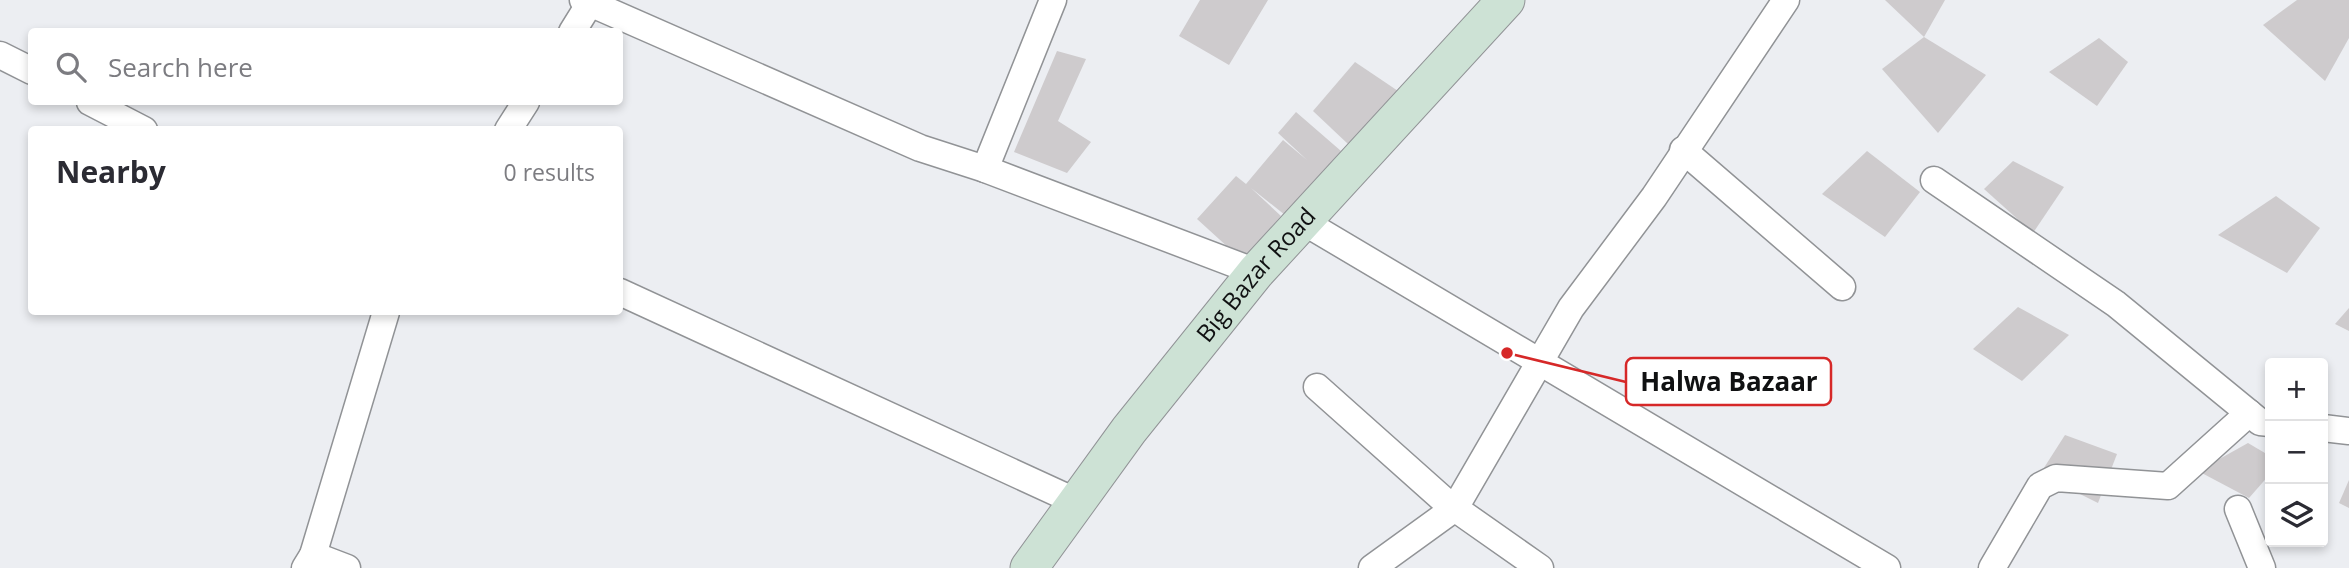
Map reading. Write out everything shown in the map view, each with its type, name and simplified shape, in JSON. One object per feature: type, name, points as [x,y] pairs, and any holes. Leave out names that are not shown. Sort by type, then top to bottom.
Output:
[{"type":"street","points":[[985,169],[1053,0]]},
{"type":"street","points":[[1372,568],[1455,508],[1571,308],[1654,197],[1786,0]]},
{"type":"street","points":[[574,28],[587,2],[919,148],[985,169],[1256,272]]},
{"type":"street","name":"Big Bazar Road","points":[[1028,568],[1129,430],[1256,272],[1304,222],[1491,5]]},
{"type":"street","points":[[0,55],[28,69]]},
{"type":"street","points":[[96,105],[136,126]]},
{"type":"street","points":[[511,126],[524,105]]},
{"type":"street","points":[[1684,150],[1842,287]]},
{"type":"street","points":[[1934,180],[2116,304],[2260,418],[2168,486],[2056,478],[2040,486],[1992,568]]},
{"type":"street","points":[[1304,222],[1887,568]]},
{"type":"street","points":[[623,293],[1077,502]]},
{"type":"street","points":[[347,568],[309,562],[385,315]]},
{"type":"street","points":[[1317,387],[1455,508],[1540,568]]},
{"type":"street","points":[[2328,429],[2349,431]]},
{"type":"street","points":[[2238,509],[2262,568]]},
{"type":"building","points":[[1200,0],[1268,0],[1229,65],[1179,36]]},
{"type":"building","points":[[1885,0],[1945,0],[1924,37]]},
{"type":"building","points":[[2297,0],[2349,0],[2349,38],[2325,81],[2263,25]]},
{"type":"building","points":[[1924,37],[1986,75],[1938,133],[1882,69]]},
{"type":"building","points":[[2099,38],[2128,62],[2097,106],[2049,72]]},
{"type":"building","points":[[1057,51],[1086,59],[1058,121],[1091,142],[1067,173],[1014,152]]},
{"type":"building","points":[[1355,62],[1401,93],[1348,144],[1313,111]]},
{"type":"building","points":[[1296,112],[1341,151],[1285,215],[1251,188],[1281,216],[1242,260],[1197,219],[1236,176],[1246,184],[1283,140],[1307,160],[1278,133]]},
{"type":"building","points":[[1867,151],[1920,192],[1885,237],[1822,194]]},
{"type":"building","points":[[2013,161],[2064,187],[2033,233],[1984,189]]},
{"type":"building","points":[[2276,196],[2320,228],[2287,273],[2218,235]]},
{"type":"building","points":[[2018,307],[2069,335],[2022,381],[1973,349]]},
{"type":"building","points":[[2349,308],[2349,331],[2335,324]]},
{"type":"building","points":[[2065,435],[2117,454],[2098,503],[2040,474]]},
{"type":"building","points":[[2248,443],[2265,453],[2265,480],[2249,498],[2198,471]]},
{"type":"building","points":[[2349,480],[2349,508],[2339,503]]},
{"type":"place","name":"Halwa Bazaar","points":[[1507,353]]}]
